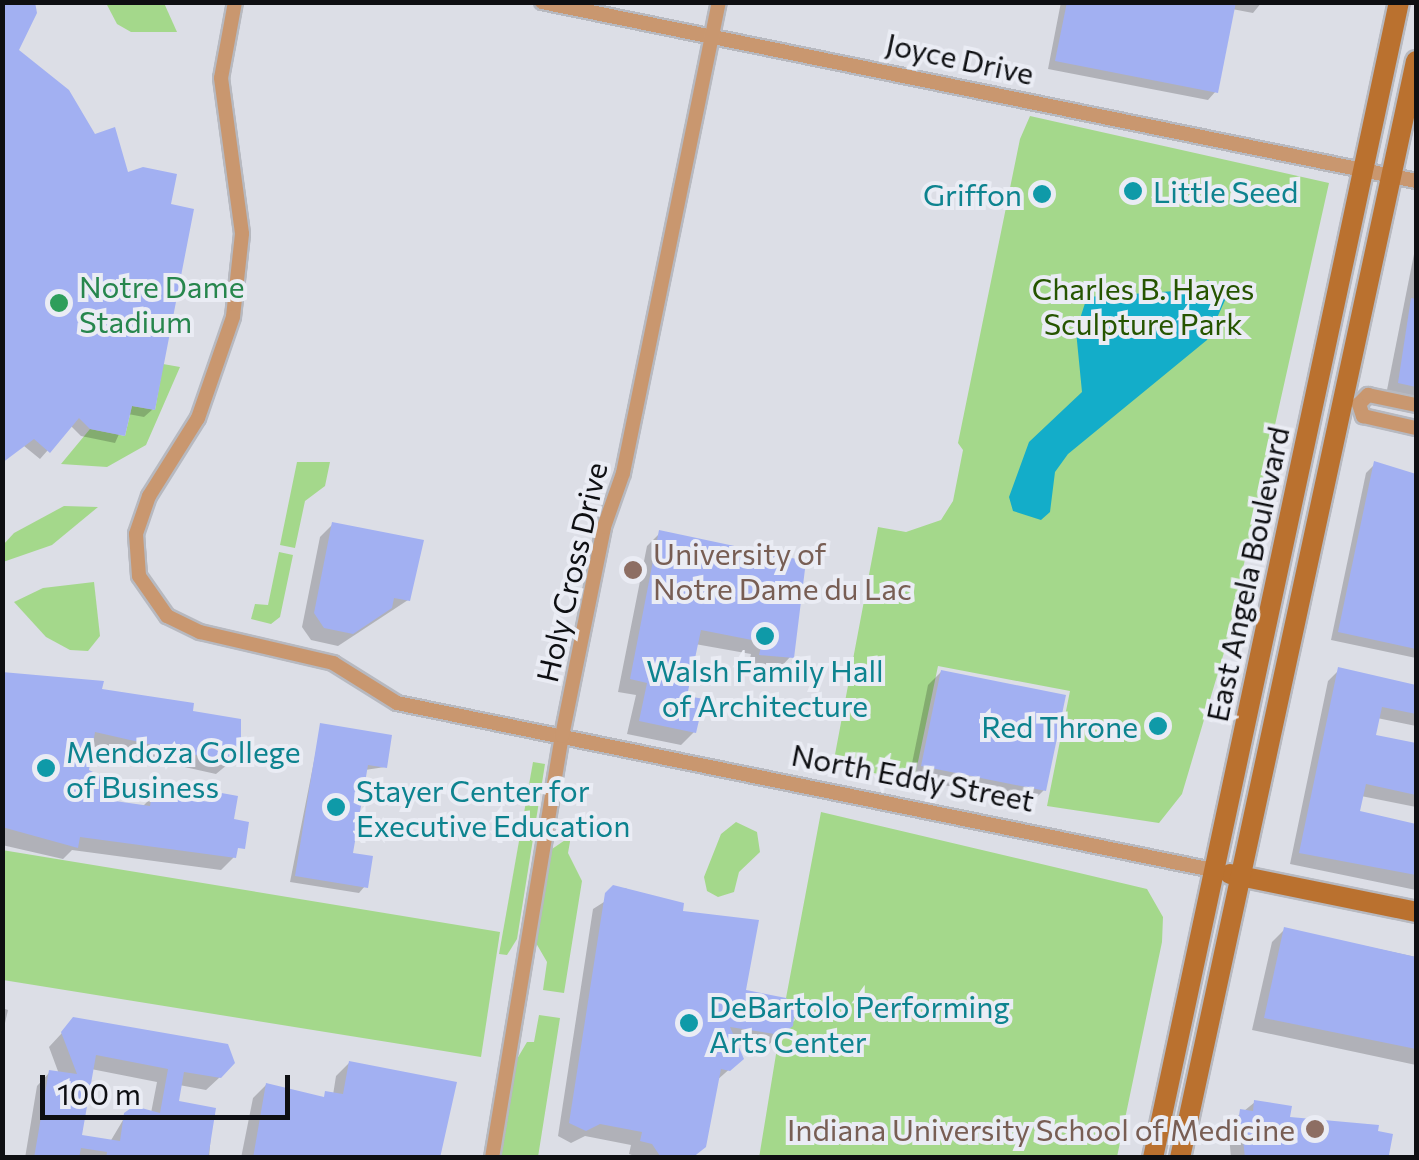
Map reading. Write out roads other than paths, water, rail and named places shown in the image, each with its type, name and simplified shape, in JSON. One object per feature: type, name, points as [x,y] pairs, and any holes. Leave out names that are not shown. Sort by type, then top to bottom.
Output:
[{"type":"main road","name":"East Angela Boulevard","points":[[1153,1158],[1399,2]]},
{"type":"main road","name":"East Angela Boulevard","points":[[1180,1158],[1351,402],[1416,61]]},
{"type":"main road","name":"North Eddy Street","points":[[1214,870],[1416,912]]},
{"type":"street","name":"North Eddy Street","points":[[235,2],[220,78],[240,206],[232,318],[198,418],[141,513],[135,564],[167,616],[200,632],[333,664],[397,703],[1214,870]]},
{"type":"street","name":"Joyce Drive","points":[[542,2],[1416,181]]},
{"type":"street","name":"Holy Cross Drive","points":[[492,1158],[562,736],[719,2]]},
{"type":"street","points":[[1416,405],[1368,395],[1351,402],[1364,416],[1416,428]]},
{"type":"water","points":[[1208,280],[1226,298],[1207,340],[1068,454],[1055,472],[1050,512],[1041,520],[1013,511],[1009,497],[1029,442],[1082,392],[1076,331],[1087,297],[1190,290]]},
{"type":"place","name":"Little Seed","points":[[1133,191]]},
{"type":"place","name":"Griffon","points":[[1042,194]]},
{"type":"place","name":"Notre Dame Stadium","points":[[59,303]]},
{"type":"place","name":"University of Notre Dame du Lac","points":[[633,570]]},
{"type":"place","name":"Walsh Family Hall of Architecture","points":[[765,636]]},
{"type":"place","name":"Red Throne","points":[[1158,726]]},
{"type":"place","name":"Mendoza College of Business","points":[[46,768]]},
{"type":"place","name":"Stayer Center for Executive Education","points":[[336,807]]},
{"type":"place","name":"DeBartolo Performing Arts Center","points":[[689,1023]]},
{"type":"place","name":"Indiana University School of Medicine","points":[[1315,1129]]},
{"type":"park label","name":"Charles B. Hayes Sculpture Park","points":[[1143,305]]}]
